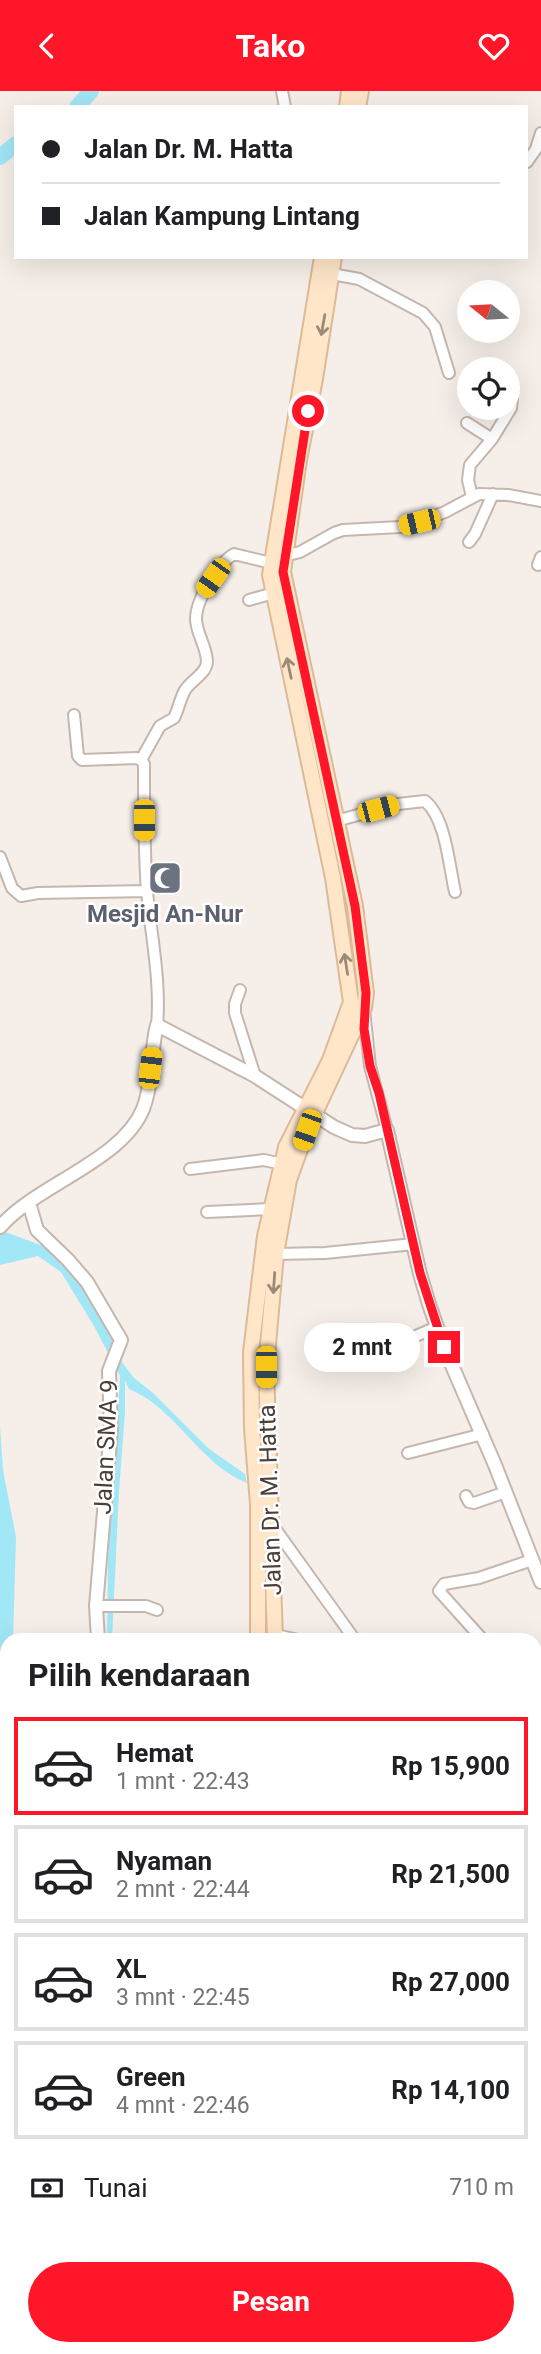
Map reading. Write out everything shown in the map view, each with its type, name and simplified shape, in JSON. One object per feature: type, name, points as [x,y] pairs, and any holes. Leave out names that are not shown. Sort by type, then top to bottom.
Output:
[{"type":"main road","name":"Jalan Dr. M. Hatta","points":[[259,1633],[267,1530],[266,1367],[276,1254],[289,1180],[310,1111],[357,1005],[366,993],[355,906],[336,821],[320,785],[270,575],[278,559],[299,460],[323,293],[322,259]]},
{"type":"main road","name":"Jalan Dr. M. Hatta","points":[[323,293],[332,274],[334,259]]},
{"type":"main road","name":"Jalan Dr. M. Hatta","points":[[278,559],[302,659],[333,878],[357,1005]]},
{"type":"main road","name":"Jalan Dr. M. Hatta","points":[[275,1633],[272,1553],[258,1504],[252,1429],[251,1352],[270,1209],[286,1147],[310,1111]]},
{"type":"street","points":[[528,161],[536,149],[541,133]]},
{"type":"street","points":[[332,274],[359,279],[423,313],[435,327],[449,373]]},
{"type":"street","points":[[472,497],[468,480],[470,465],[504,420]]},
{"type":"street","points":[[467,423],[492,439]]},
{"type":"street","points":[[141,759],[160,726],[174,718],[184,691],[204,669],[206,658],[195,621],[198,604],[204,590],[225,560],[234,554],[278,559],[300,552],[343,530],[400,527],[419,522],[479,494],[541,501]]},
{"type":"street","points":[[470,542],[493,494]]},
{"type":"street","points":[[249,600],[274,593]]},
{"type":"street","points":[[74,715],[78,757],[82,760],[141,759]]},
{"type":"street","points":[[0,1227],[16,1211],[102,1154],[134,1127],[142,1111],[149,1087],[159,1002],[147,891],[144,764],[141,759]]},
{"type":"street","points":[[336,821],[398,804],[425,801],[439,819],[455,892]]},
{"type":"street","points":[[0,857],[12,888],[21,896],[38,893],[147,891]]},
{"type":"street","points":[[240,990],[235,1013],[255,1076]]},
{"type":"street","points":[[357,1005],[420,1273],[437,1327],[483,1434],[541,1582]]},
{"type":"street","points":[[157,1025],[255,1076],[334,1127],[352,1135],[365,1136],[387,1130]]},
{"type":"street","points":[[190,1169],[264,1160],[282,1164]]},
{"type":"street","name":"Jalan SMA 9","points":[[29,1203],[33,1222],[41,1236],[68,1260],[87,1282],[121,1340],[111,1365],[108,1385],[111,1429],[107,1606],[100,1633]]},
{"type":"street","points":[[207,1212],[270,1209]]},
{"type":"street","points":[[276,1254],[335,1252],[414,1244]]},
{"type":"street","points":[[379,1352],[437,1327]]},
{"type":"street","points":[[408,1453],[483,1434]]},
{"type":"street","points":[[466,1496],[469,1502],[474,1503],[506,1492]]},
{"type":"street","points":[[267,1530],[349,1633]]},
{"type":"street","points":[[476,1633],[439,1591],[444,1584],[479,1578],[532,1560]]},
{"type":"street","points":[[107,1606],[148,1606],[158,1610]]},
{"type":"water","points":[[0,1230],[54,1250],[79,1276],[117,1345],[122,1362],[134,1378],[153,1393],[208,1448],[245,1474],[247,1483],[215,1463],[161,1409],[129,1389],[125,1380],[112,1633],[107,1633],[108,1560],[120,1376],[61,1272],[38,1256],[0,1265]]},
{"type":"water","points":[[0,1426],[3,1470],[16,1537],[13,1633],[0,1633]]},
{"type":"waterway","points":[[79,105],[91,91]]},
{"type":"waterway","points":[[0,157],[14,146]]},
{"type":"place","name":"Mesjid An-Nur","points":[[165,878]]},
{"type":"route","points":[[308,411],[287,537],[283,572],[285,589],[355,906],[366,993],[364,1029],[370,1066],[379,1093],[420,1273],[444,1347]]}]
